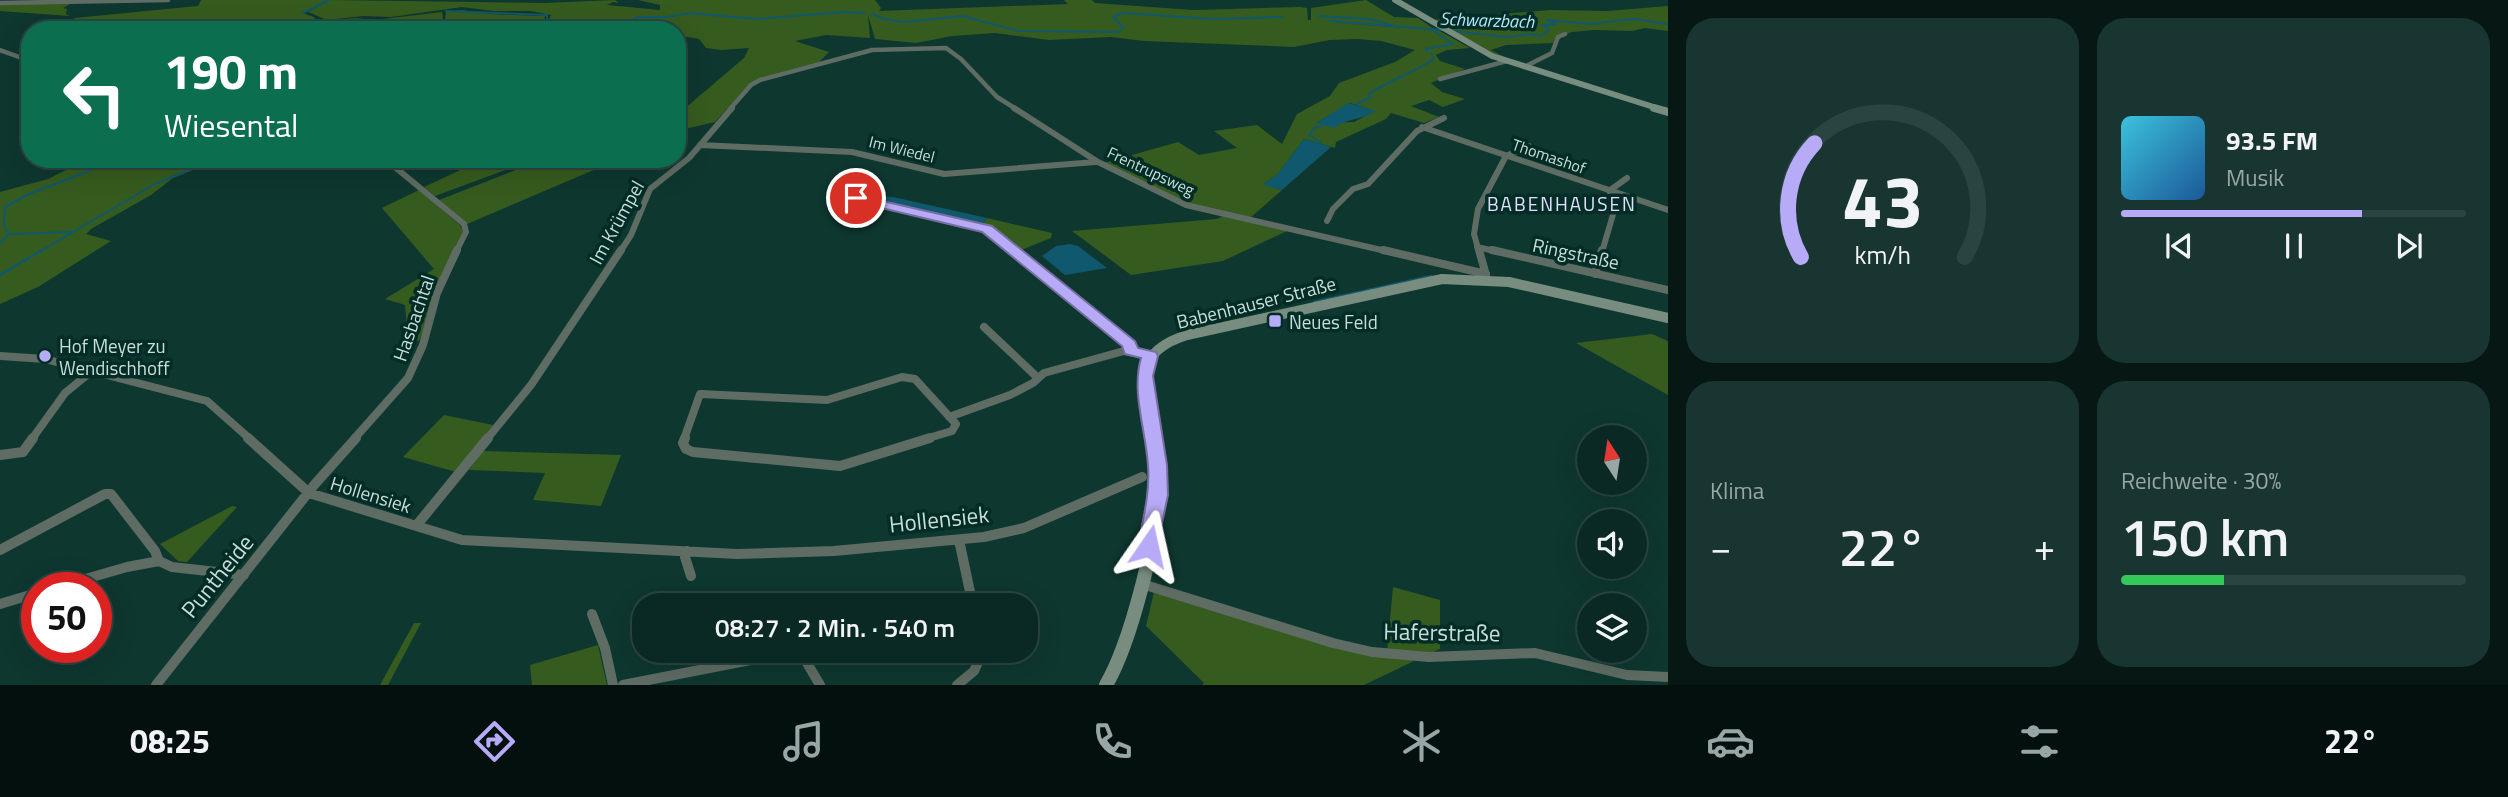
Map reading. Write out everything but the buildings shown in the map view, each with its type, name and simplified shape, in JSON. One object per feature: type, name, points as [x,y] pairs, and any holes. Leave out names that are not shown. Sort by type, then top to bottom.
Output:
[{"type":"main road","points":[[1395,0],[1480,50],[1524,67],[1668,112]]},
{"type":"main road","name":"Babenhauser Straße","points":[[1150,356],[1163,344],[1179,338],[1409,284],[1441,279],[1488,277],[1668,318]]},
{"type":"main road","points":[[1106,685],[1119,663],[1140,583],[1158,495],[1158,465],[1144,376],[1150,356]]},
{"type":"street","points":[[0,3],[168,0]]},
{"type":"street","points":[[1524,67],[1552,53],[1558,37],[1565,34]]},
{"type":"street","name":"Frentrupsweg","points":[[878,50],[931,47],[951,50],[997,97],[1098,162],[1190,206],[1488,277]]},
{"type":"street","points":[[0,50],[21,58]]},
{"type":"street","name":"Im Krümpel","points":[[686,160],[743,92],[756,82],[828,60],[878,50]]},
{"type":"street","points":[[1440,79],[1507,61]]},
{"type":"street","points":[[1327,221],[1333,209],[1353,189],[1368,184],[1422,127],[1444,118]]},
{"type":"street","name":"Thomashof","points":[[1422,127],[1668,210]]},
{"type":"street","name":"Im Wiedel","points":[[700,145],[852,152],[944,174],[1098,162]]},
{"type":"street","points":[[1488,277],[1476,247],[1474,234],[1478,208],[1507,156],[1529,146]]},
{"type":"street","name":"Hasbachtal","points":[[309,493],[408,378],[423,345],[437,293],[466,232],[464,224],[396,168]]},
{"type":"street","name":"Im Krümpel","points":[[416,526],[531,385],[631,235],[650,189],[676,168]]},
{"type":"street","points":[[1609,191],[1627,178]]},
{"type":"street","points":[[1595,274],[1619,194]]},
{"type":"street","points":[[856,198],[987,229],[1130,344],[1131,351]]},
{"type":"street","name":"Ringstraße","points":[[1476,247],[1668,290]]},
{"type":"street","points":[[984,327],[1037,377]]},
{"type":"street","points":[[949,417],[1010,395],[1033,383],[1037,377],[1131,351],[1150,356]]},
{"type":"street","name":"Hollensiek","points":[[0,356],[40,358],[212,404],[309,493],[462,540],[687,551],[799,553],[958,540],[1024,528],[1142,477]]},
{"type":"street","points":[[0,455],[23,452],[65,393],[92,371]]},
{"type":"street","points":[[907,377],[915,379],[949,417],[956,424],[952,431],[840,466],[693,452],[686,449],[683,443],[700,394],[827,400],[907,377]]},
{"type":"street","name":"Puntheide","points":[[156,685],[309,493]]},
{"type":"street","points":[[0,550],[105,494],[111,494],[155,551],[159,561]]},
{"type":"street","points":[[958,540],[970,593]]},
{"type":"street","points":[[687,551],[685,557],[691,576]]},
{"type":"street","points":[[110,572],[159,561],[172,567],[244,575]]},
{"type":"street","name":"Haferstraße","points":[[1140,583],[1333,643],[1372,652],[1429,657],[1535,653],[1627,675],[1668,677]]},
{"type":"street","points":[[0,604],[21,598]]},
{"type":"street","points":[[592,614],[605,648],[613,685]]},
{"type":"street","points":[[623,685],[737,663]]},
{"type":"street","points":[[806,663],[820,685]]},
{"type":"street","points":[[957,685],[971,677],[981,663]]},
{"type":"green space","points":[[201,0],[327,0],[303,13],[314,17],[316,21],[76,21],[74,18],[198,6]]},
{"type":"green space","points":[[330,0],[545,3],[615,0],[619,3],[607,5],[660,10],[660,5],[638,0],[875,0],[881,8],[879,11],[1068,4],[1064,0],[1092,0],[1095,3],[1193,10],[1300,7],[1307,8],[1308,20],[1311,20],[1311,8],[1366,0],[1394,17],[1418,18],[1434,29],[1337,23],[1438,30],[1470,48],[1447,50],[1436,55],[1440,61],[1465,69],[1431,83],[1442,92],[1465,99],[1443,107],[1429,100],[1411,106],[1439,117],[1424,123],[1391,113],[1386,119],[1336,142],[1335,148],[1304,139],[1278,174],[1264,184],[1282,190],[1249,219],[1191,206],[1104,163],[1178,142],[1199,155],[1237,148],[1214,131],[1257,125],[1282,144],[1297,114],[1330,96],[1339,83],[1395,62],[1415,50],[1381,41],[1358,39],[1330,40],[1294,47],[1144,41],[1111,37],[1049,40],[995,33],[952,36],[916,43],[875,39],[868,15],[870,38],[826,35],[795,41],[829,52],[819,62],[759,79],[748,86],[715,122],[686,129],[686,107],[744,58],[749,48],[706,48],[699,39],[686,37],[686,21],[552,21],[549,19],[551,15],[530,11],[494,11],[462,7],[391,17],[364,16],[327,20],[308,12]],"holes":[[[1350,103],[1375,111],[1354,122],[1316,123]]]},
{"type":"green space","points":[[0,4],[70,4],[63,8],[67,9],[66,14],[70,16],[0,11]]},
{"type":"green space","points":[[1668,6],[1668,31],[1645,28],[1632,31],[1572,32],[1555,39],[1553,43],[1506,45],[1491,50],[1509,59],[1497,56],[1432,20],[1550,10],[1608,11]]},
{"type":"green space","points":[[462,10],[545,16],[544,21],[445,21],[446,12]]},
{"type":"green space","points":[[442,12],[441,21],[316,21],[356,18],[374,20]]},
{"type":"green space","points":[[70,168],[198,168],[173,178],[151,195],[86,234],[111,241],[38,287],[0,304],[0,192],[48,179]]},
{"type":"green space","points":[[465,168],[511,168],[435,196],[424,187]]},
{"type":"green space","points":[[521,168],[598,168],[467,224],[439,200]]},
{"type":"green space","points":[[419,190],[461,226],[463,232],[419,341],[408,341],[405,305],[385,299],[434,269],[382,208]]},
{"type":"green space","points":[[1223,216],[1287,231],[1223,261],[1131,275],[1072,231],[1217,219]]},
{"type":"green space","points":[[987,218],[1052,233],[1051,238],[1019,251],[999,234],[982,225]]},
{"type":"green space","points":[[1652,334],[1668,341],[1668,395],[1576,343]]},
{"type":"green space","points":[[444,415],[493,425],[456,472],[403,457]]},
{"type":"green space","points":[[483,451],[621,455],[601,506],[533,500],[545,473],[469,470]]},
{"type":"green space","points":[[232,506],[237,507],[187,562],[178,561],[160,544]]},
{"type":"green space","points":[[1393,587],[1440,600],[1440,649],[1433,652],[1387,652]]},
{"type":"green space","points":[[1154,592],[1414,661],[1364,685],[1202,685],[1204,683],[1146,626]]},
{"type":"green space","points":[[414,623],[421,623],[388,685],[380,685]]},
{"type":"green space","points":[[598,645],[607,685],[532,685],[530,665]]},
{"type":"water","points":[[1349,103],[1376,111],[1334,128],[1316,123]]},
{"type":"water","points":[[1304,139],[1331,147],[1282,190],[1263,185],[1278,174]]},
{"type":"water","points":[[857,194],[893,197],[987,218],[982,225],[858,197]]},
{"type":"water","points":[[1056,246],[1078,246],[1107,268],[1065,275],[1042,256]]},
{"type":"waterway","points":[[303,13],[329,0]]},
{"type":"waterway","name":"Schwarzbach","points":[[446,11],[547,15],[547,21]]},
{"type":"waterway","name":"Schwarzbach","points":[[630,21],[638,17],[667,17],[690,13],[757,19],[844,12],[865,13]]},
{"type":"waterway","name":"Schwarzbach","points":[[872,14],[903,22],[963,16],[1018,31],[1119,32],[1123,27],[1113,17],[1122,13],[1214,19],[1282,17]]},
{"type":"waterway","points":[[1318,16],[1370,19],[1391,25]]},
{"type":"waterway","name":"Schwarzbach","points":[[1452,31],[1507,37],[1529,34],[1541,36],[1549,29],[1542,25],[1556,24],[1547,20],[1589,24],[1634,19],[1668,24]]},
{"type":"waterway","name":"Schwarzbach","points":[[1330,21],[1442,30]]},
{"type":"waterway","points":[[1427,50],[1425,49],[1453,44],[1432,30]]},
{"type":"waterway","points":[[1357,104],[1371,97],[1369,94],[1377,89],[1434,59],[1431,53]]},
{"type":"waterway","points":[[1317,143],[1320,142],[1309,135],[1314,128],[1321,126]]},
{"type":"waterway","points":[[9,234],[4,225],[5,207],[29,194],[89,171],[86,168]]},
{"type":"waterway","points":[[39,252],[155,184],[193,168]]},
{"type":"waterway","points":[[9,234],[72,232]]},
{"type":"waterway","points":[[0,243],[9,234]]},
{"type":"waterway","points":[[0,275],[42,250]]},
{"type":"waterway","points":[[1314,302],[1431,276]]},
{"type":"place","name":"Neues Feld","points":[[1275,321]]},
{"type":"place","name":"Hof Meyer zu Wendischhoff","points":[[45,356]]},
{"type":"district","name":"BABENHAUSEN","points":[[1562,203]]},
{"type":"route","points":[[856,198],[987,229],[1130,344],[1131,351],[1150,356],[1144,376],[1158,465],[1158,495],[1149,546]]}]
